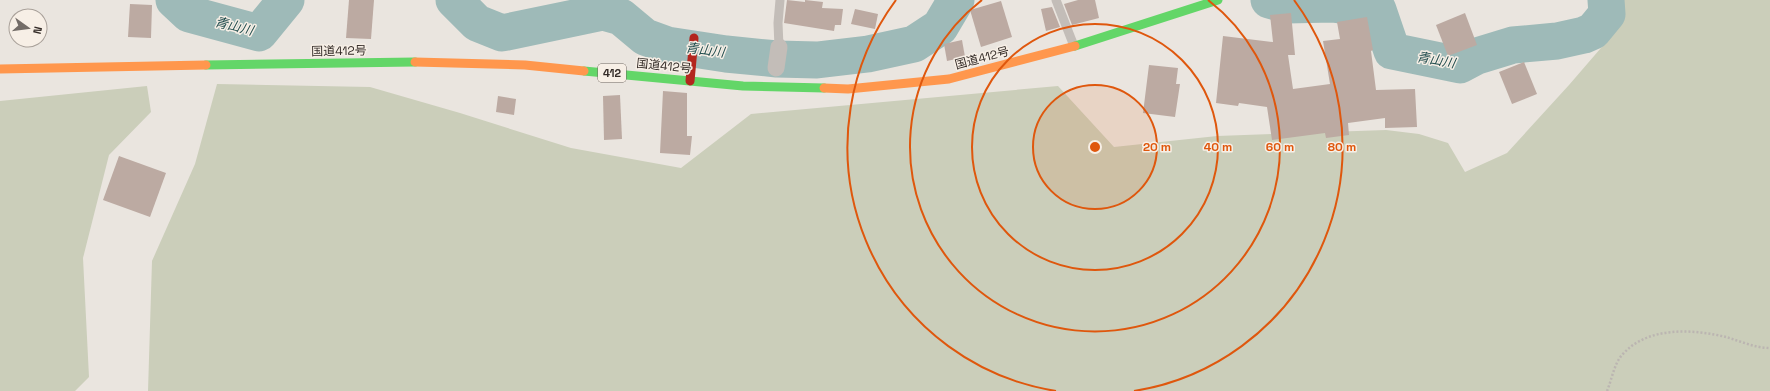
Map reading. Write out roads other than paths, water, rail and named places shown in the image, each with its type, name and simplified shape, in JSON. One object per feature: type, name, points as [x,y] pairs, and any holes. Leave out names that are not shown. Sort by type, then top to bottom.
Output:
[{"type":"main road","name":"国道412号","points":[[0,69],[400,62],[525,64],[743,86],[848,89],[949,79],[1074,46],[1215,1]]},
{"type":"main road","points":[[690,81],[694,38]]},
{"type":"street","points":[[776,68],[779,47]]},
{"type":"lane","points":[[779,47],[778,23],[780,0]]},
{"type":"lane","points":[[1056,0],[1074,46]]},
{"type":"lane","points":[[774,87],[776,68]]},
{"type":"waterway","name":"青山川","points":[[174,0],[189,14],[259,33],[286,0]]},
{"type":"waterway","name":"青山川","points":[[454,0],[477,23],[502,33],[603,12],[621,17],[645,37],[667,45],[726,54],[777,59],[817,60],[868,54],[914,44],[940,27],[956,0]]},
{"type":"waterway","name":"青山川","points":[[1269,0],[1287,5],[1332,4],[1378,10],[1392,51],[1460,65],[1477,56],[1513,45],[1557,41],[1584,35],[1593,31],[1607,14],[1606,0]]}]
